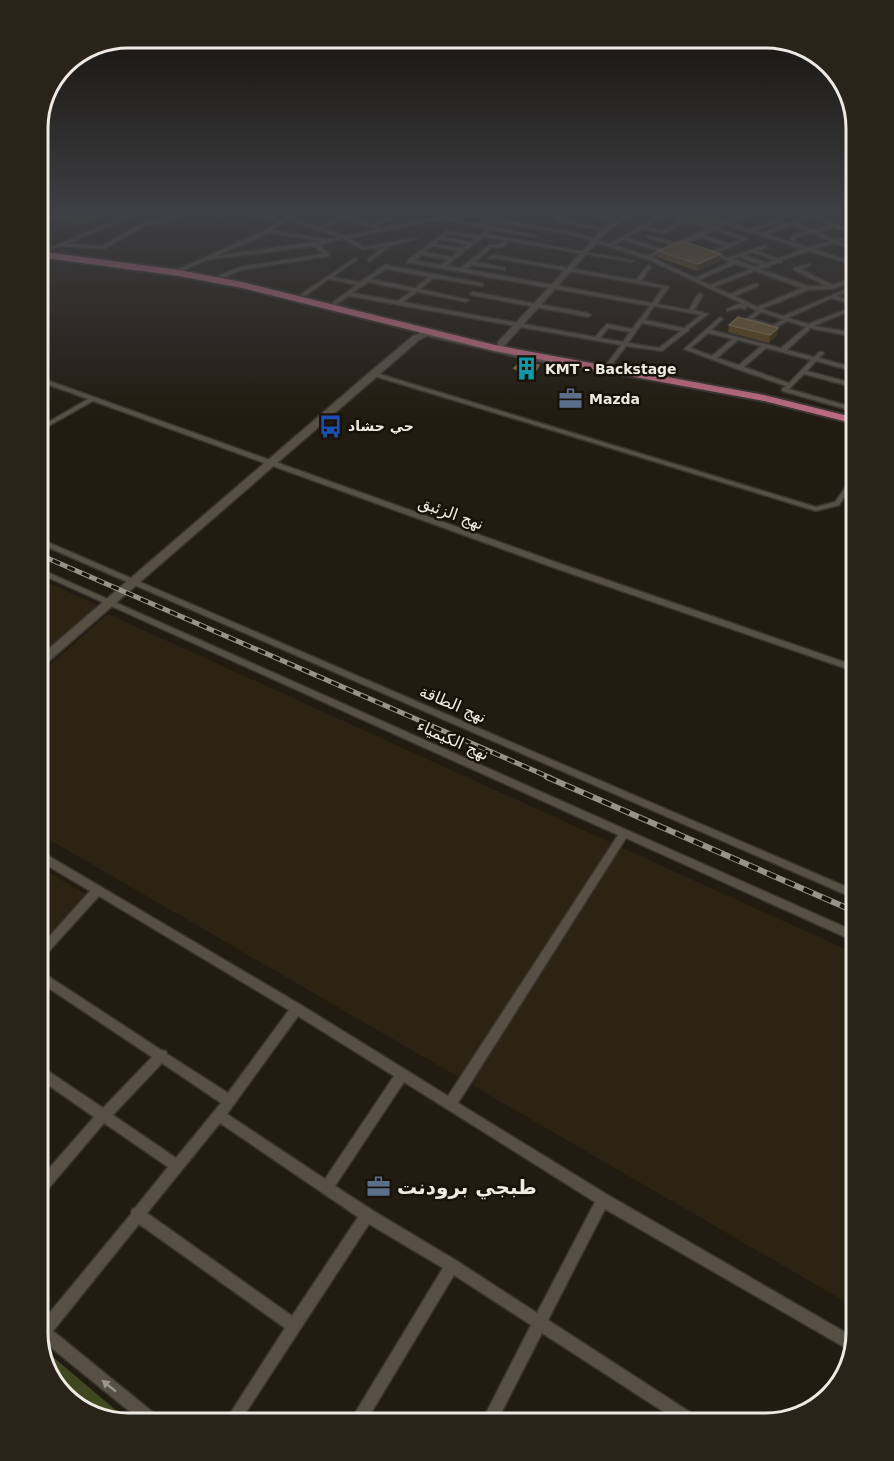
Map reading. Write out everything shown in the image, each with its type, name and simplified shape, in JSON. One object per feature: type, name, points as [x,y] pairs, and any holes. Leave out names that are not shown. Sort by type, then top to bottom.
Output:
[{"type":"highway","points":[[213,280],[242,285],[495,348],[846,415]]},
{"type":"highway","points":[[240,280],[501,344],[813,401],[846,413]]},
{"type":"highway","points":[[732,387],[846,414]]},
{"type":"highway","points":[[745,395],[846,415]]},
{"type":"street","points":[[206,280],[242,287],[415,334],[427,334],[534,359],[573,364]]},
{"type":"street","points":[[303,295],[326,280]]},
{"type":"street","points":[[340,280],[360,284]]},
{"type":"street","points":[[335,303],[366,280]]},
{"type":"street","points":[[367,280],[466,300]]},
{"type":"street","points":[[399,304],[428,280]]},
{"type":"street","points":[[455,280],[481,285]]},
{"type":"street","points":[[454,312],[487,280]]},
{"type":"street","points":[[348,294],[660,350],[704,314],[516,280]]},
{"type":"street","points":[[501,344],[559,280]]},
{"type":"street","points":[[609,365],[666,288],[633,280]]},
{"type":"street","points":[[695,280],[758,311]]},
{"type":"street","points":[[709,287],[729,280]]},
{"type":"street","points":[[786,280],[807,288],[833,287],[846,283]]},
{"type":"street","points":[[819,280],[833,287]]},
{"type":"street","points":[[729,297],[756,285]]},
{"type":"street","points":[[807,288],[758,311],[747,320],[774,327],[783,319],[846,291]]},
{"type":"street","points":[[473,294],[588,315]]},
{"type":"street","points":[[691,310],[700,295]]},
{"type":"street","points":[[833,297],[846,301]]},
{"type":"street","points":[[729,310],[738,306],[807,328],[846,335]]},
{"type":"street","points":[[783,350],[807,328],[846,312]]},
{"type":"street","points":[[720,319],[687,350],[790,385]]},
{"type":"street","points":[[640,321],[687,330]]},
{"type":"street","points":[[596,339],[607,326],[633,331]]},
{"type":"street","points":[[709,331],[846,367]]},
{"type":"street","points":[[48,655],[271,464],[415,334]]},
{"type":"street","points":[[713,358],[737,338]]},
{"type":"street","points":[[740,368],[766,345]]},
{"type":"street","points":[[821,352],[784,390],[846,413]]},
{"type":"street","points":[[771,378],[779,372]]},
{"type":"street","points":[[803,372],[846,383]]},
{"type":"street","points":[[373,374],[816,508],[837,504],[846,491]]},
{"type":"street","name":"نهج الزئبق","points":[[48,383],[271,464],[846,665]]},
{"type":"street","points":[[48,424],[92,399]]},
{"type":"street","name":"نهج الطاقة","points":[[48,544],[846,891]]},
{"type":"street","name":"نهج الكيمياء","points":[[48,574],[846,933]]},
{"type":"street","points":[[450,1104],[624,834]]},
{"type":"street","points":[[48,861],[297,1009],[603,1200],[845,1341]]},
{"type":"street","points":[[48,945],[97,891]]},
{"type":"street","points":[[48,981],[229,1101]]},
{"type":"street","points":[[48,1320],[219,1114],[297,1009]]},
{"type":"street","points":[[48,1179],[103,1116],[162,1055]]},
{"type":"street","points":[[327,1187],[401,1076]]},
{"type":"street","points":[[48,1078],[176,1165]]},
{"type":"street","points":[[219,1114],[368,1215],[452,1266],[677,1413]]},
{"type":"street","points":[[493,1413],[603,1200]]},
{"type":"street","points":[[137,1214],[294,1326]]},
{"type":"street","points":[[237,1413],[368,1215]]},
{"type":"street","points":[[363,1413],[452,1266]]},
{"type":"street","points":[[48,1337],[143,1413]]},
{"type":"shaded area","points":[[48,583],[97,605],[48,647]]},
{"type":"shaded area","points":[[108,614],[846,949],[846,1302],[48,839],[48,666]]},
{"type":"shaded area","points":[[48,872],[85,894],[48,937]]},
{"type":"green space","points":[[52,1356],[118,1412],[102,1409],[83,1400],[61,1378]]},
{"type":"building","points":[[738,317],[778,328],[770,335],[729,325]]},
{"type":"building","name":"KMT - Backstage","points":[[521,362],[539,365],[534,372],[514,368]]},
{"type":"railway","points":[[48,558],[551,778]]},
{"type":"railway","points":[[547,777],[846,908]]},
{"type":"place","name":"KMT - Backstage","points":[[527,369]]},
{"type":"place","name":"Mazda","points":[[571,399]]},
{"type":"place","name":"حي حشاد","points":[[330,426]]},
{"type":"place","name":"طبجي برودنت","points":[[379,1187]]}]
